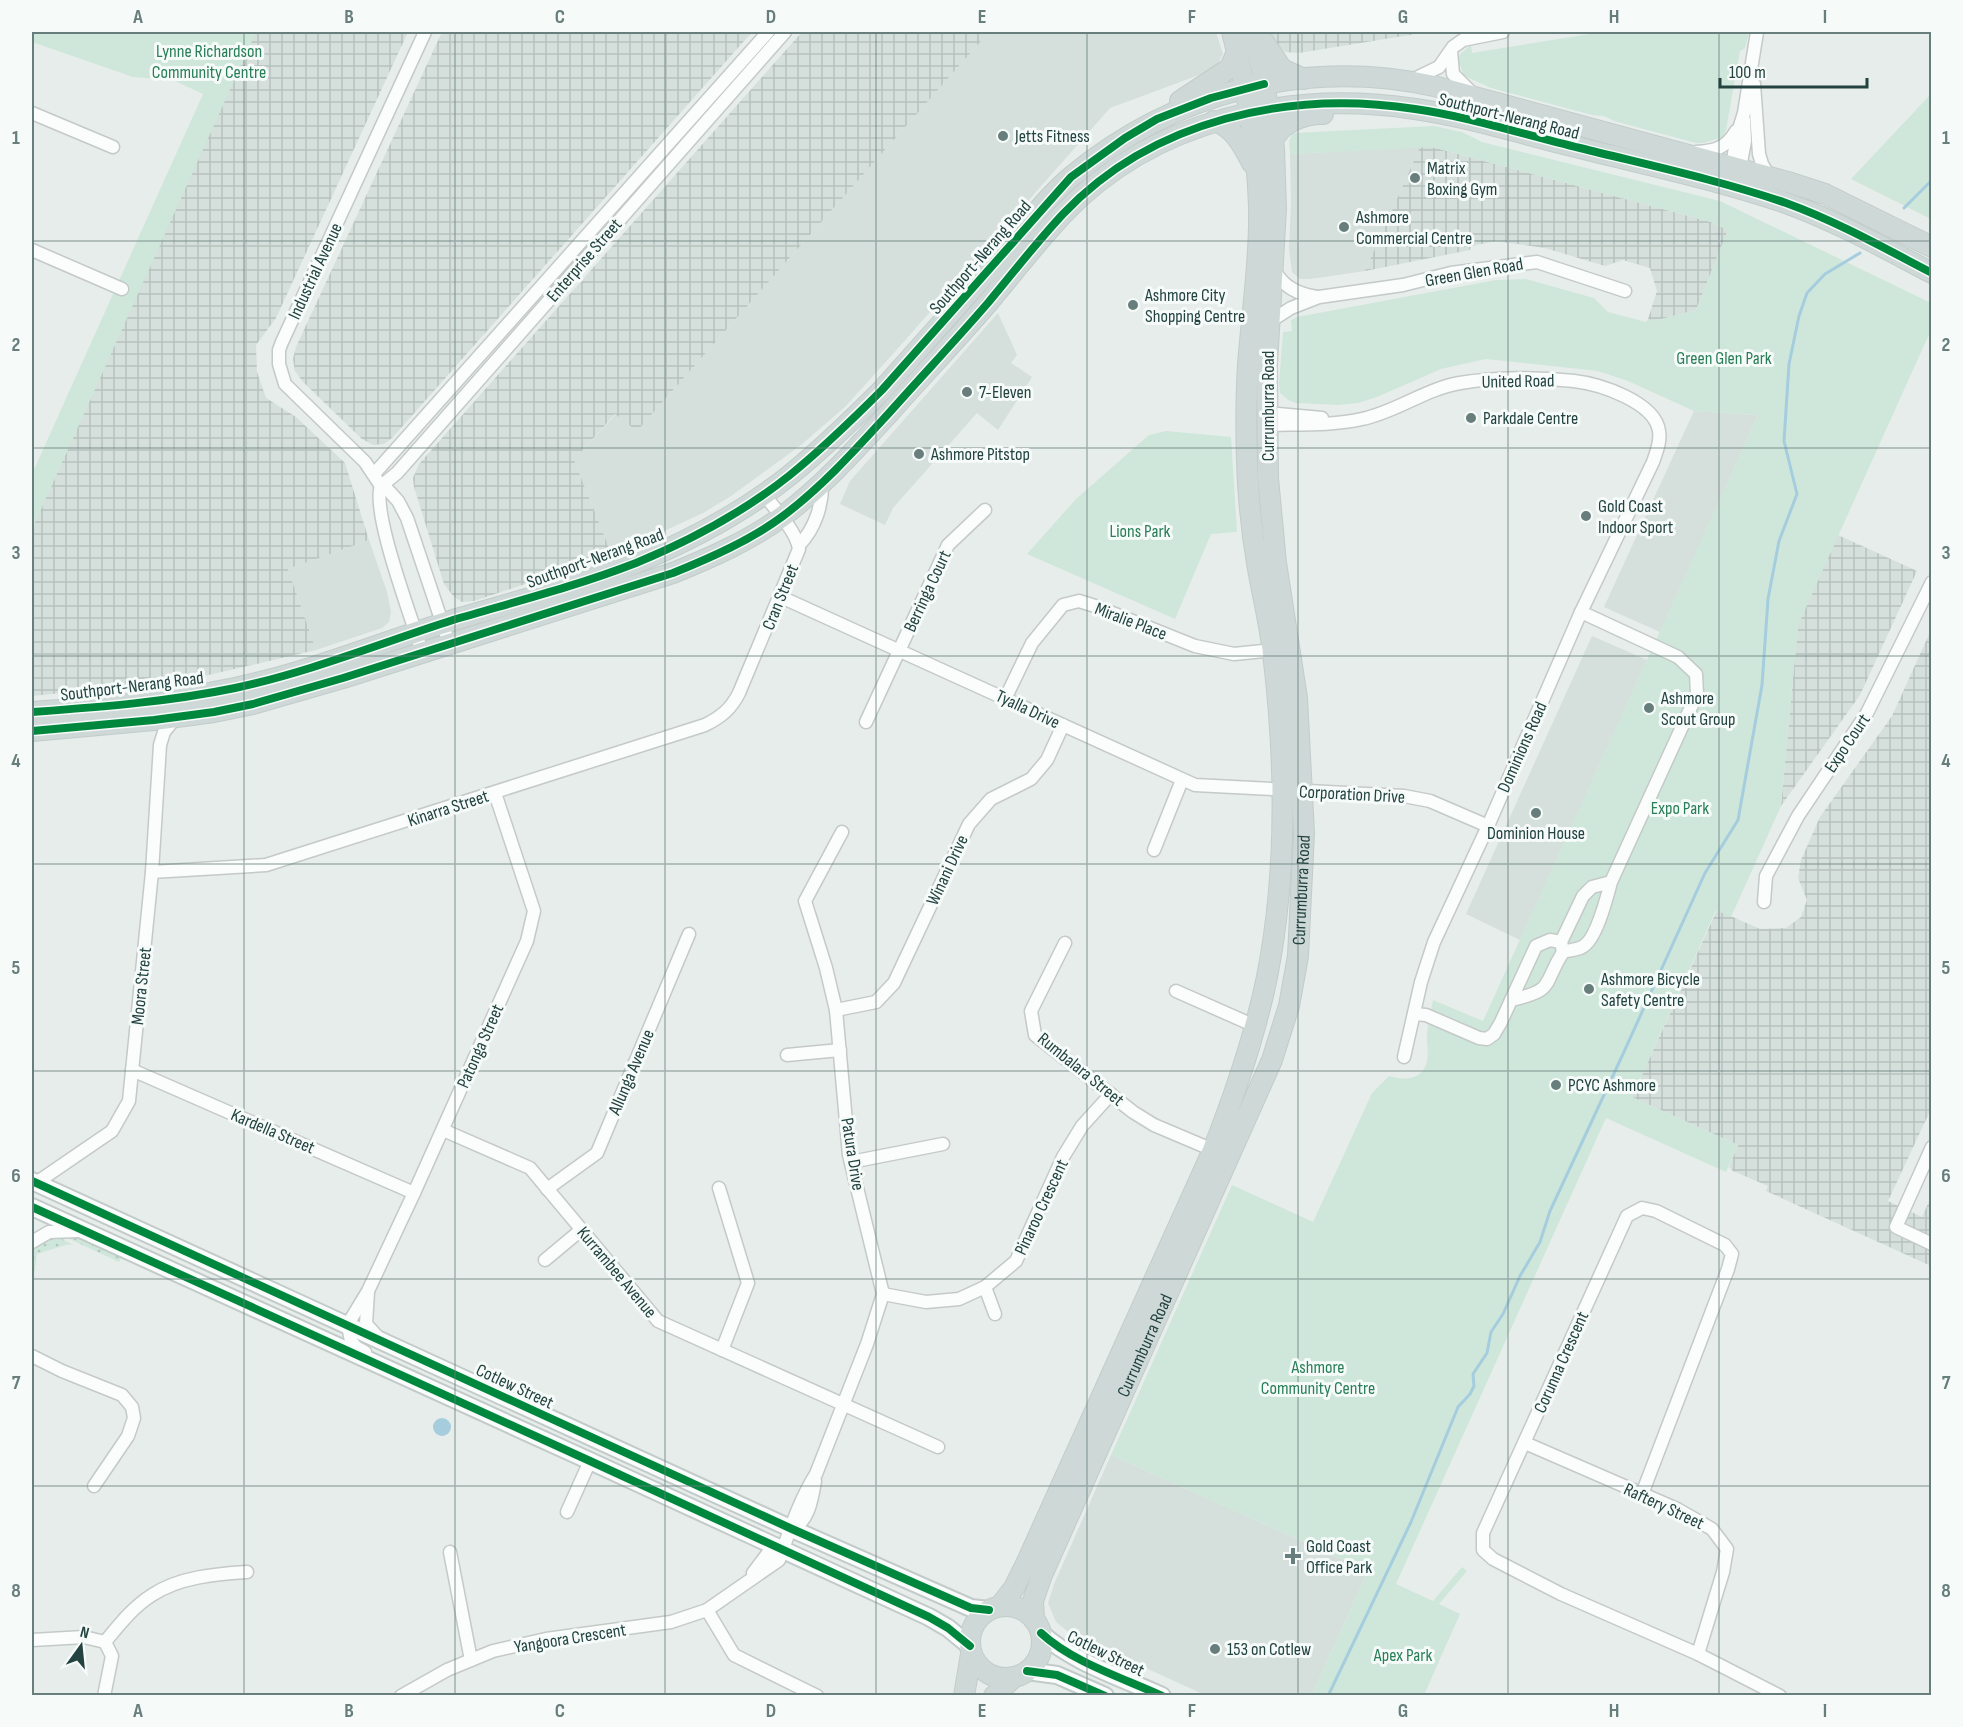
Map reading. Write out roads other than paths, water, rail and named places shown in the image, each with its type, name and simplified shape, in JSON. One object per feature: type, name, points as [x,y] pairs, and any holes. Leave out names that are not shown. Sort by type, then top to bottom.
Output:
[{"type":"main road","points":[[1232,32],[1238,52],[1255,86]]},
{"type":"main road","points":[[1255,32],[1282,69],[1304,79]]},
{"type":"main road","points":[[1255,32],[1255,86],[1259,110]]},
{"type":"main road","points":[[1157,119],[1181,100],[1230,68],[1238,52]]},
{"type":"main road","name":"Southport-Nerang Road","points":[[32,712],[159,701],[237,687],[332,661],[442,624],[561,589],[636,562],[690,538],[788,477],[823,447],[882,390],[1071,177],[1125,138],[1157,119],[1194,104],[1255,86],[1304,79],[1353,77],[1408,81],[1769,176],[1825,194],[1932,247]]},
{"type":"main road","name":"Southport-Nerang Road","points":[[32,731],[143,722],[233,708],[297,692],[673,573],[729,547],[782,517],[850,456],[952,343],[1059,218],[1085,193],[1118,167],[1179,134],[1214,121],[1259,110],[1318,104],[1361,104],[1404,107],[1446,115],[1732,187],[1788,204],[1828,221],[1932,273]]},
{"type":"main road","name":"Currumburra Road","points":[[1038,1626],[1033,1601],[1035,1590],[1258,1095],[1278,1043],[1293,987],[1301,922],[1303,792],[1296,681],[1277,574],[1270,509],[1266,419],[1276,209],[1273,141],[1259,110]]},
{"type":"main road","name":"Currumburra Road","points":[[995,1608],[1014,1588],[1025,1566],[1213,1150],[1234,1094],[1267,979],[1281,878],[1283,791],[1280,718],[1273,650],[1257,565],[1251,513],[1246,422],[1258,248],[1256,171],[1259,110]]},
{"type":"main road","points":[[1273,141],[1281,128],[1309,115],[1367,114],[1410,118],[1446,115]]},
{"type":"main road","points":[[1214,121],[1225,125],[1232,132],[1256,171]]},
{"type":"main road","points":[[1732,187],[1736,167]]},
{"type":"main road","points":[[1071,177],[1085,193]]},
{"type":"main road","points":[[1246,422],[1266,419]]},
{"type":"main road","points":[[1213,1150],[1223,1147],[1258,1095]]},
{"type":"main road","name":"Cotlew Street","points":[[34,1182],[792,1529],[971,1608],[995,1608]]},
{"type":"main road","name":"Cotlew Street","points":[[32,1207],[929,1617],[948,1628],[970,1650]]},
{"type":"main road","points":[[964,1695],[971,1631],[974,1625],[978,1619],[995,1608],[1019,1609],[1038,1626],[1042,1643],[1040,1654],[994,1695]]},
{"type":"main road","name":"Cotlew Street","points":[[1038,1626],[1058,1647],[1162,1695]]},
{"type":"main road","points":[[970,1650],[978,1665],[988,1674],[1000,1678],[1020,1674],[1057,1675],[1105,1695]]},
{"type":"street","name":"Industrial Avenue","points":[[425,32],[279,350],[279,371],[285,384],[374,474],[381,486],[398,501],[407,518],[449,643]]},
{"type":"street","name":"Enterprise Street","points":[[374,474],[768,32]]},
{"type":"street","name":"Enterprise Street","points":[[381,486],[397,472],[785,32]]},
{"type":"street","points":[[1408,81],[1437,69],[1457,43],[1470,37],[1503,32]]},
{"type":"street","points":[[1677,150],[1708,152],[1721,149],[1730,140],[1742,117],[1757,32]]},
{"type":"street","points":[[1451,51],[1455,77],[1477,98]]},
{"type":"street","points":[[1752,62],[1759,154],[1769,176]]},
{"type":"street","points":[[32,113],[113,147]]},
{"type":"street","points":[[1736,167],[1745,141],[1742,117]]},
{"type":"street","points":[[32,250],[122,289]]},
{"type":"street","name":"Green Glen Road","points":[[1269,322],[1291,308],[1319,297],[1403,285],[1451,273],[1537,262],[1625,291]]},
{"type":"street","name":"Green Glen Road","points":[[1274,270],[1294,291],[1319,297]]},
{"type":"street","name":"United Road","points":[[1266,419],[1353,421],[1376,416],[1458,383],[1493,380],[1575,381],[1610,390],[1641,405],[1656,420],[1659,443]]},
{"type":"street","name":"Dominions Road","points":[[1404,1057],[1421,982],[1434,942],[1488,826],[1581,612],[1653,462],[1659,443]]},
{"type":"street","points":[[799,545],[808,536],[823,499],[822,482]]},
{"type":"street","name":"Industrial Avenue","points":[[381,486],[379,500],[383,529],[422,652]]},
{"type":"street","name":"Cran Street","points":[[733,705],[798,555],[799,545],[782,517],[763,494]]},
{"type":"street","name":"Berringa Court","points":[[866,722],[948,545],[985,510]]},
{"type":"street","name":"Expo Court","points":[[1764,902],[1766,876],[1798,816],[1868,713],[1932,582]]},
{"type":"street","name":"Tyalla Drive","points":[[781,597],[1182,780],[1195,785],[1283,791]]},
{"type":"street","name":"Miralie Place","points":[[1005,699],[1032,643],[1063,605],[1079,602],[1095,606],[1195,646],[1234,654],[1273,650]]},
{"type":"street","points":[[1414,1014],[1426,1015],[1479,1038],[1487,1039],[1494,1034],[1536,946],[1550,940],[1562,947],[1583,947],[1603,910],[1611,882],[1697,694],[1696,674],[1678,657],[1581,612]]},
{"type":"street","name":"Kinarra Street","points":[[152,872],[266,865],[705,725],[720,718],[733,705]]},
{"type":"street","name":"Moora Street","points":[[34,1182],[112,1131],[129,1101],[152,872],[160,745],[164,732],[176,717]]},
{"type":"street","points":[[143,722],[155,735],[160,745]]},
{"type":"street","name":"Winani Drive","points":[[837,1010],[876,1002],[894,983],[969,824],[991,799],[1032,779],[1047,760],[1063,725]]},
{"type":"street","points":[[1154,850],[1182,780]]},
{"type":"street","name":"Corporation Drive","points":[[1283,791],[1404,795],[1430,801],[1488,826]]},
{"type":"street","name":"Patonga Street","points":[[348,1326],[368,1291],[443,1130],[527,941],[534,911],[495,793]]},
{"type":"street","name":"Patura Drive","points":[[842,832],[805,901],[837,1010],[851,1162],[883,1294]]},
{"type":"street","points":[[1511,1000],[1542,990],[1549,982],[1583,896],[1592,887],[1611,882]]},
{"type":"street","name":"Allunga Avenue","points":[[547,1189],[597,1153],[689,934]]},
{"type":"street","name":"Rumbalara Street","points":[[1065,943],[1031,1011],[1035,1035],[1154,1125],[1213,1150]]},
{"type":"street","points":[[1176,991],[1255,1026]]},
{"type":"street","points":[[787,1055],[840,1050]]},
{"type":"street","name":"Kardella Street","points":[[132,1070],[414,1192]]},
{"type":"street","name":"Pinaroo Crescent","points":[[883,1294],[926,1302],[959,1299],[985,1287],[1016,1261],[1063,1157],[1082,1126],[1111,1094]]},
{"type":"street","name":"Kurrambee Avenue","points":[[443,1130],[530,1168],[658,1321],[938,1447]]},
{"type":"street","points":[[851,1162],[944,1144]]},
{"type":"street","points":[[1932,1148],[1896,1227],[1932,1244]]},
{"type":"street","points":[[719,1188],[748,1283],[722,1350]]},
{"type":"street","name":"Corunna Crescent","points":[[1642,1494],[1732,1257],[1725,1245],[1656,1211],[1642,1208],[1627,1216],[1483,1533],[1482,1546],[1485,1554],[1561,1594],[1698,1654],[1768,1693]]},
{"type":"street","points":[[544,1260],[581,1230]]},
{"type":"street","points":[[32,1242],[49,1232],[86,1231]]},
{"type":"street","points":[[985,1287],[995,1314]]},
{"type":"street","name":"Patonga Street","points":[[368,1291],[366,1324],[387,1344]]},
{"type":"street","points":[[781,1549],[792,1529],[803,1522],[812,1497],[816,1474],[867,1344],[883,1294]]},
{"type":"street","points":[[348,1326],[351,1341],[356,1347],[399,1367],[429,1388]]},
{"type":"street","points":[[32,1356],[62,1371],[122,1395],[132,1407],[134,1418],[128,1436],[94,1486]]},
{"type":"street","name":"Raftery Street","points":[[1525,1443],[1677,1509],[1712,1529],[1727,1549],[1723,1572],[1698,1654]]},
{"type":"street","points":[[567,1512],[590,1461]]},
{"type":"street","name":"Yangoora Crescent","points":[[401,1695],[447,1670],[493,1650],[546,1639],[671,1622],[707,1610],[740,1587],[768,1553],[781,1549]]},
{"type":"street","points":[[450,1552],[471,1660]]},
{"type":"street","points":[[105,1642],[152,1594],[183,1581],[216,1574],[247,1572]]},
{"type":"street","points":[[707,1610],[734,1655],[817,1695]]},
{"type":"street","points":[[32,1640],[84,1637],[105,1642]]},
{"type":"street","points":[[104,1695],[112,1656],[105,1642]]},
{"type":"water","points":[[442,1418],[448,1421],[451,1427],[448,1433],[442,1436],[436,1433],[433,1427],[436,1421]]},
{"type":"waterway","points":[[1904,208],[1932,180]]},
{"type":"waterway","points":[[1328,1696],[1411,1522],[1458,1407],[1474,1386],[1473,1374],[1487,1353],[1491,1332],[1503,1314],[1520,1276],[1540,1242],[1550,1211],[1705,873],[1738,820],[1762,685],[1768,599],[1779,541],[1797,494],[1784,441],[1789,364],[1799,316],[1807,293],[1825,274],[1860,253]]},
{"type":"place","name":"Jetts Fitness","points":[[1003,136]]},
{"type":"place","name":"Matrix Boxing Gym","points":[[1415,178]]},
{"type":"place","name":"Ashmore Commercial Centre","points":[[1344,227]]},
{"type":"place","name":"Ashmore City Shopping Centre","points":[[1133,305]]},
{"type":"place","name":"7-Eleven","points":[[967,392]]},
{"type":"place","name":"Parkdale Centre","points":[[1471,418]]},
{"type":"place","name":"Ashmore Pitstop","points":[[919,454]]},
{"type":"place","name":"Gold Coast Indoor Sport","points":[[1586,516]]},
{"type":"place","name":"Ashmore Scout Group","points":[[1649,708]]},
{"type":"place","name":"Dominion House","points":[[1536,813]]},
{"type":"place","name":"Ashmore Bicycle Safety Centre","points":[[1589,989]]},
{"type":"place","name":"PCYC Ashmore","points":[[1556,1085]]},
{"type":"place","name":"Gold Coast Office Park","points":[[1293,1556]]},
{"type":"place","name":"153 on Cotlew","points":[[1215,1649]]},
{"type":"park label","name":"Lynne Richardson Community Centre","points":[[209,61]]},
{"type":"park label","name":"Green Glen Park","points":[[1724,358]]},
{"type":"park label","name":"Lions Park","points":[[1140,531]]},
{"type":"park label","name":"Expo Park","points":[[1680,808]]},
{"type":"park label","name":"Ashmore Community Centre","points":[[1318,1377]]},
{"type":"park label","name":"Apex Park","points":[[1403,1655]]}]
